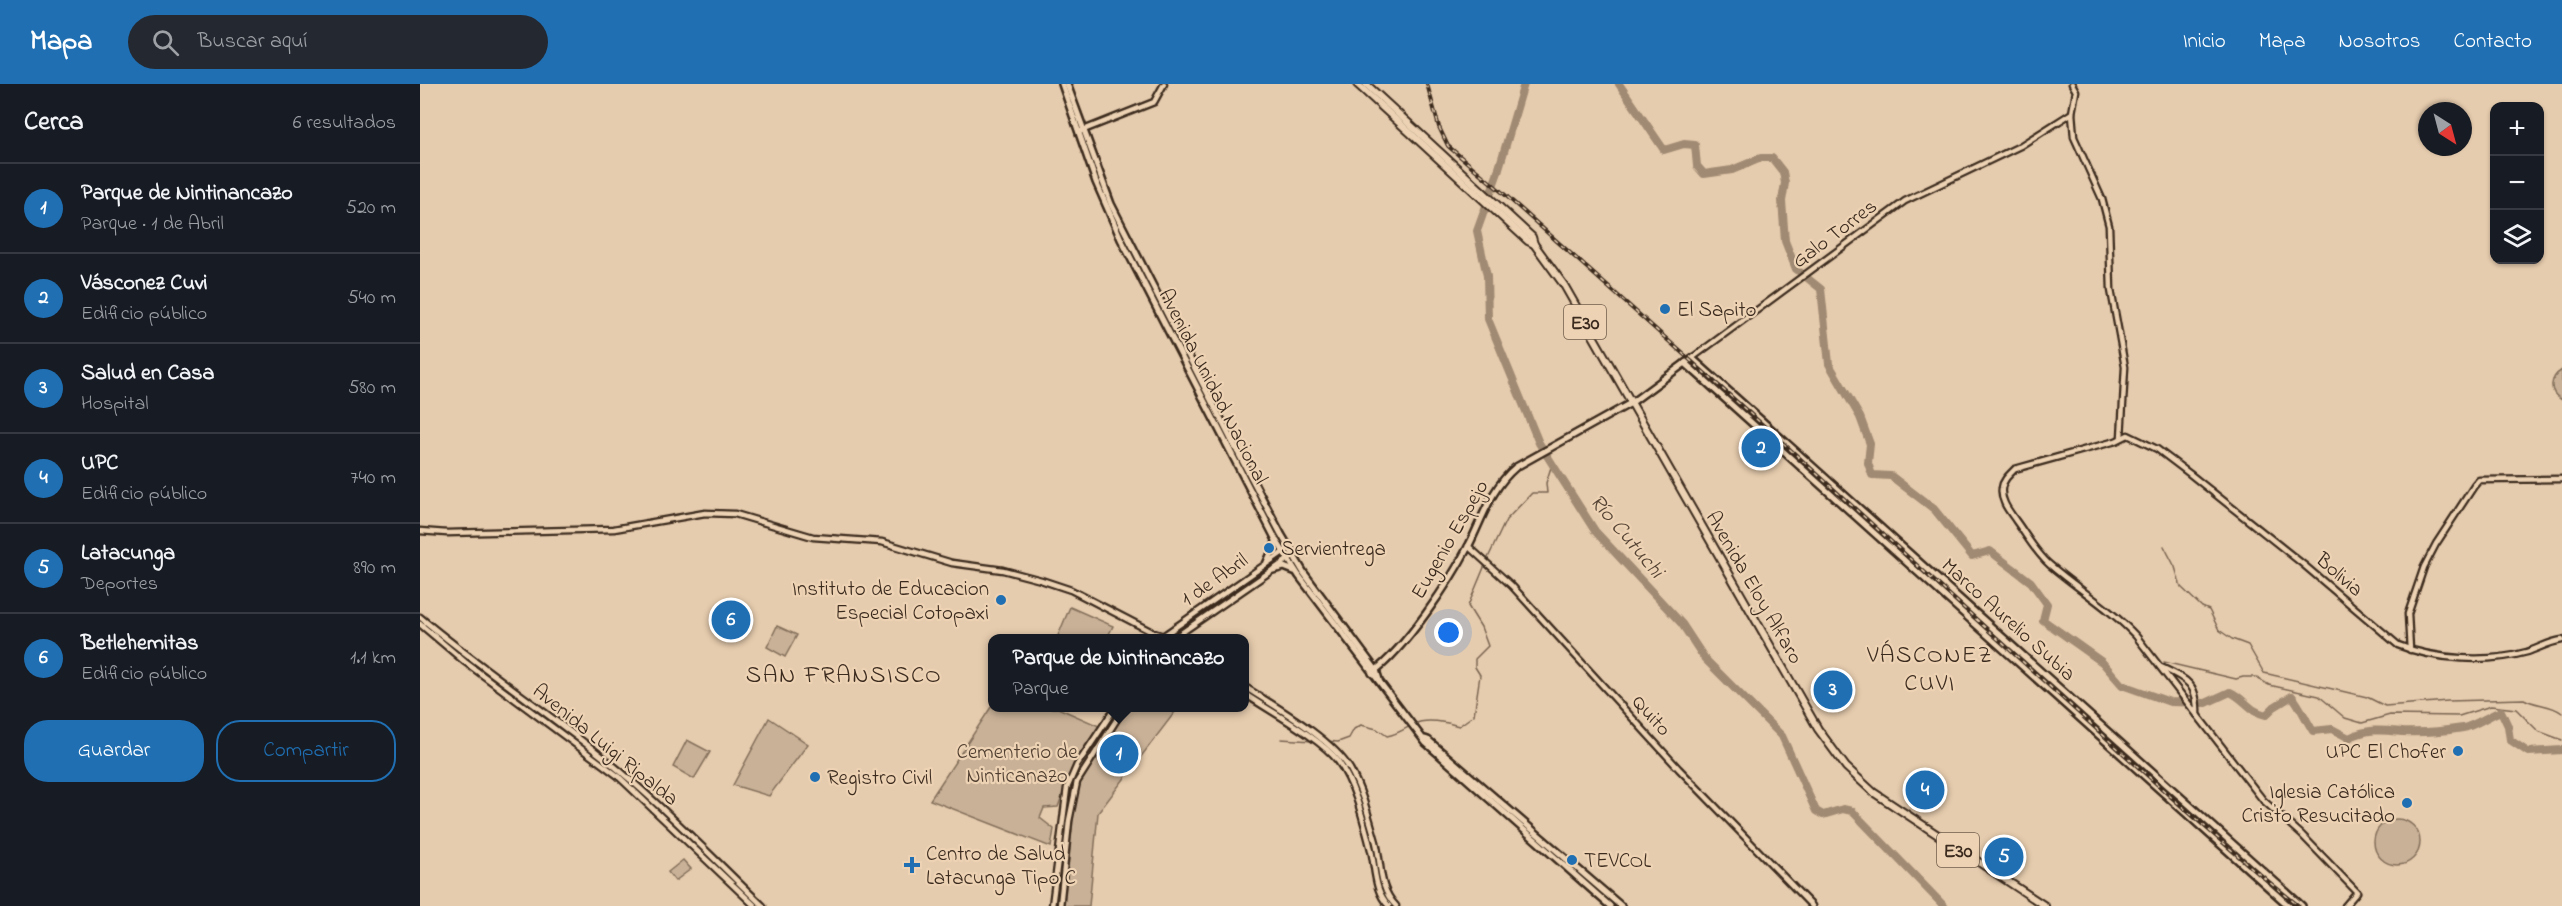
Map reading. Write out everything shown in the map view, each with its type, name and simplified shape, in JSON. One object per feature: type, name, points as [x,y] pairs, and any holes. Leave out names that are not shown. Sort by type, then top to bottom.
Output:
[{"type":"main road","name":"Avenida Unidad Nacional","points":[[1062,84],[1110,204],[1135,255],[1293,555],[1414,729],[1460,773],[1610,906]]},
{"type":"main road","name":"Avenida Unidad Nacional","points":[[1067,84],[1096,182],[1120,239],[1276,540],[1297,574],[1374,672]]},
{"type":"main road","name":"E30","points":[[1357,84],[1447,163]]},
{"type":"main road","name":"E30","points":[[1366,84],[1447,163]]},
{"type":"main road","name":"Avenida Eloy Alfaro","points":[[1447,163],[1532,237],[1534,244],[1564,285],[1818,729],[1846,767],[1873,792],[2045,906]]},
{"type":"main road","name":"Galo Torres","points":[[1631,403],[1692,358]]},
{"type":"main road","name":"Marco Aurelio Subia","points":[[1692,358],[2302,906]]},
{"type":"main road","name":"Marco Aurelio Subia","points":[[1685,363],[2289,906]]},
{"type":"main road","name":"Eugenio Espejo","points":[[1374,672],[1420,621],[1468,546],[1496,488],[1516,467],[1631,403]]},
{"type":"main road","points":[[1267,562],[1276,540]]},
{"type":"main road","points":[[1273,570],[1284,567],[1297,574]]},
{"type":"main road","name":"Avenida Unidad Nacional","points":[[1425,739],[1463,768],[1621,906]]},
{"type":"street","points":[[1081,131],[1154,102],[1164,84]]},
{"type":"street","points":[[2072,84],[2076,92],[2072,113],[2074,137],[2102,199],[2109,226],[2111,290],[2125,367],[2121,438],[2015,469],[2006,477],[2002,487],[2002,497],[2039,554],[2050,565],[2116,614],[2136,636],[2268,804],[2302,835],[2357,892],[2345,906]]},
{"type":"street","name":"Galo Torres","points":[[1692,358],[1905,201],[2020,146],[2072,113]]},
{"type":"street","name":"Bolivia","points":[[2121,438],[2128,435],[2135,437],[2157,449],[2304,565],[2388,639],[2410,650],[2492,660],[2527,652],[2562,640]]},
{"type":"street","points":[[2410,650],[2408,614],[2424,567],[2436,544],[2479,480],[2562,479]]},
{"type":"street","points":[[420,531],[447,533],[614,529],[705,513],[735,514],[813,537],[882,542],[951,563],[1003,570],[1041,580],[1071,590],[1156,634]]},
{"type":"street","name":"Quito","points":[[1468,546],[1510,584],[1679,769],[1812,906]]},
{"type":"street","name":"1 de Abril","points":[[1165,634],[1289,548]]},
{"type":"street","name":"1 de Abril","points":[[1179,634],[1293,555]]},
{"type":"street","name":"Avenida Luigi Ripalda","points":[[420,617],[469,658],[572,733],[621,772],[698,842],[763,906]]},
{"type":"street","name":"Avenida Luigi Ripalda","points":[[420,624],[465,662],[618,776],[755,906]]},
{"type":"street","points":[[2160,667],[2188,681],[2195,692],[2197,715]]},
{"type":"street","points":[[1249,692],[1337,760],[1352,788],[1370,845],[1380,897],[1389,906]]},
{"type":"street","points":[[1249,695],[1316,735],[1332,748],[1350,770],[1358,785],[1376,844],[1386,895],[1396,906]]},
{"type":"street","points":[[1052,906],[1067,788],[1077,765],[1112,712]]},
{"type":"street","points":[[1060,906],[1069,821],[1077,782],[1121,712]]},
{"type":"green space","points":[[2562,370],[2562,400],[2554,393],[2552,385],[2555,377]]},
{"type":"green space","points":[[1070,607],[1113,626],[1109,634],[1059,634]]},
{"type":"green space","points":[[777,626],[797,635],[785,657],[767,647]]},
{"type":"green space","name":"Cementerio de Ninticanazo","points":[[988,712],[1067,712],[1099,726],[1073,765],[1058,807],[1044,808],[1040,818],[1054,829],[1051,847],[930,800]]},
{"type":"green space","points":[[1125,712],[1175,712],[1098,813],[1089,906],[1064,906],[1077,782]]},
{"type":"green space","points":[[769,718],[808,744],[769,796],[733,785]]},
{"type":"green space","points":[[687,740],[710,752],[694,779],[673,767]]},
{"type":"green space","points":[[2402,819],[2414,825],[2419,833],[2419,851],[2414,859],[2406,864],[2392,865],[2384,862],[2377,855],[2374,837],[2377,829],[2384,822]]},
{"type":"green space","points":[[683,860],[691,869],[675,881],[668,872]]},
{"type":"waterway","name":"Río Cutuchi","points":[[1524,84],[1497,175],[1477,231],[1487,276],[1488,319],[1539,443],[1595,531],[1682,624],[1705,659],[1782,736],[1816,811],[1823,815],[1843,809],[1852,811],[1944,906]]},
{"type":"waterway","points":[[1619,84],[1664,150],[1684,144],[1695,145],[1697,166],[1704,174],[1732,170],[1761,158],[1772,158],[1783,172],[1785,183],[1782,201],[1785,241],[1796,269],[1821,289],[1829,364],[1860,417],[1870,444],[1868,463],[1872,475],[1891,476],[1934,509],[1972,556],[1990,551],[2031,582],[2047,604],[2043,620],[2102,662],[2122,685],[2170,702],[2206,703],[2230,692],[2256,711],[2266,715],[2292,696],[2313,731],[2332,729],[2349,738],[2375,730],[2418,732],[2463,728],[2501,711],[2508,726],[2510,740],[2528,752],[2562,750]]},
{"type":"waterway","points":[[1487,560],[1506,520],[1532,493],[1547,493],[1546,483],[1552,464]]},
{"type":"waterway","points":[[2164,546],[2175,567],[2181,587],[2202,607],[2209,610],[2219,630],[2232,639],[2248,645],[2264,673],[2367,697],[2385,706],[2448,701],[2524,699],[2562,713]]},
{"type":"waterway","points":[[1326,741],[1338,742],[1349,738],[1354,729],[1361,725],[1377,729],[1387,736],[1424,721],[1459,726],[1474,715],[1480,675],[1475,667],[1475,659],[1488,646],[1481,627],[1468,606],[1485,565]]},
{"type":"waterway","points":[[2164,662],[2236,679],[2255,677],[2269,685],[2319,696],[2345,718],[2362,723],[2390,715],[2459,716],[2491,706],[2516,709],[2538,731],[2562,740]]},
{"type":"waterway","points":[[1281,739],[1313,741]]},
{"type":"railway","points":[[1427,84],[1439,127],[1448,146],[1783,443],[2170,796],[2299,906]]},
{"type":"place","name":"El Sapito","points":[[1665,309]]},
{"type":"place","name":"Vásconez Cuvi","points":[[1761,448]]},
{"type":"place","name":"Servientrega","points":[[1269,548]]},
{"type":"place","name":"Instituto de Educacion Especial Cotopaxi","points":[[1001,600]]},
{"type":"place","name":"Betlehemitas","points":[[731,620]]},
{"type":"place","name":"Salud en Casa","points":[[1833,690]]},
{"type":"place","name":"UPC El Chofer","points":[[2458,751]]},
{"type":"place","name":"Parque de Nintinancazo","points":[[1119,754]]},
{"type":"place","name":"Registro Civil","points":[[815,777]]},
{"type":"place","name":"UPC","points":[[1925,790]]},
{"type":"place","name":"Iglesia Católica Cristo Resucitado","points":[[2407,803]]},
{"type":"place","name":"Latacunga","points":[[2004,857]]},
{"type":"place","name":"TEVCOL","points":[[1572,860]]},
{"type":"place","name":"Centro de Salud Latacunga Tipo C","points":[[912,865]]},
{"type":"district","name":"VÁSCONEZ CUVI","points":[[1930,668]]},
{"type":"district","name":"SAN FRANSISCO","points":[[844,674]]}]
